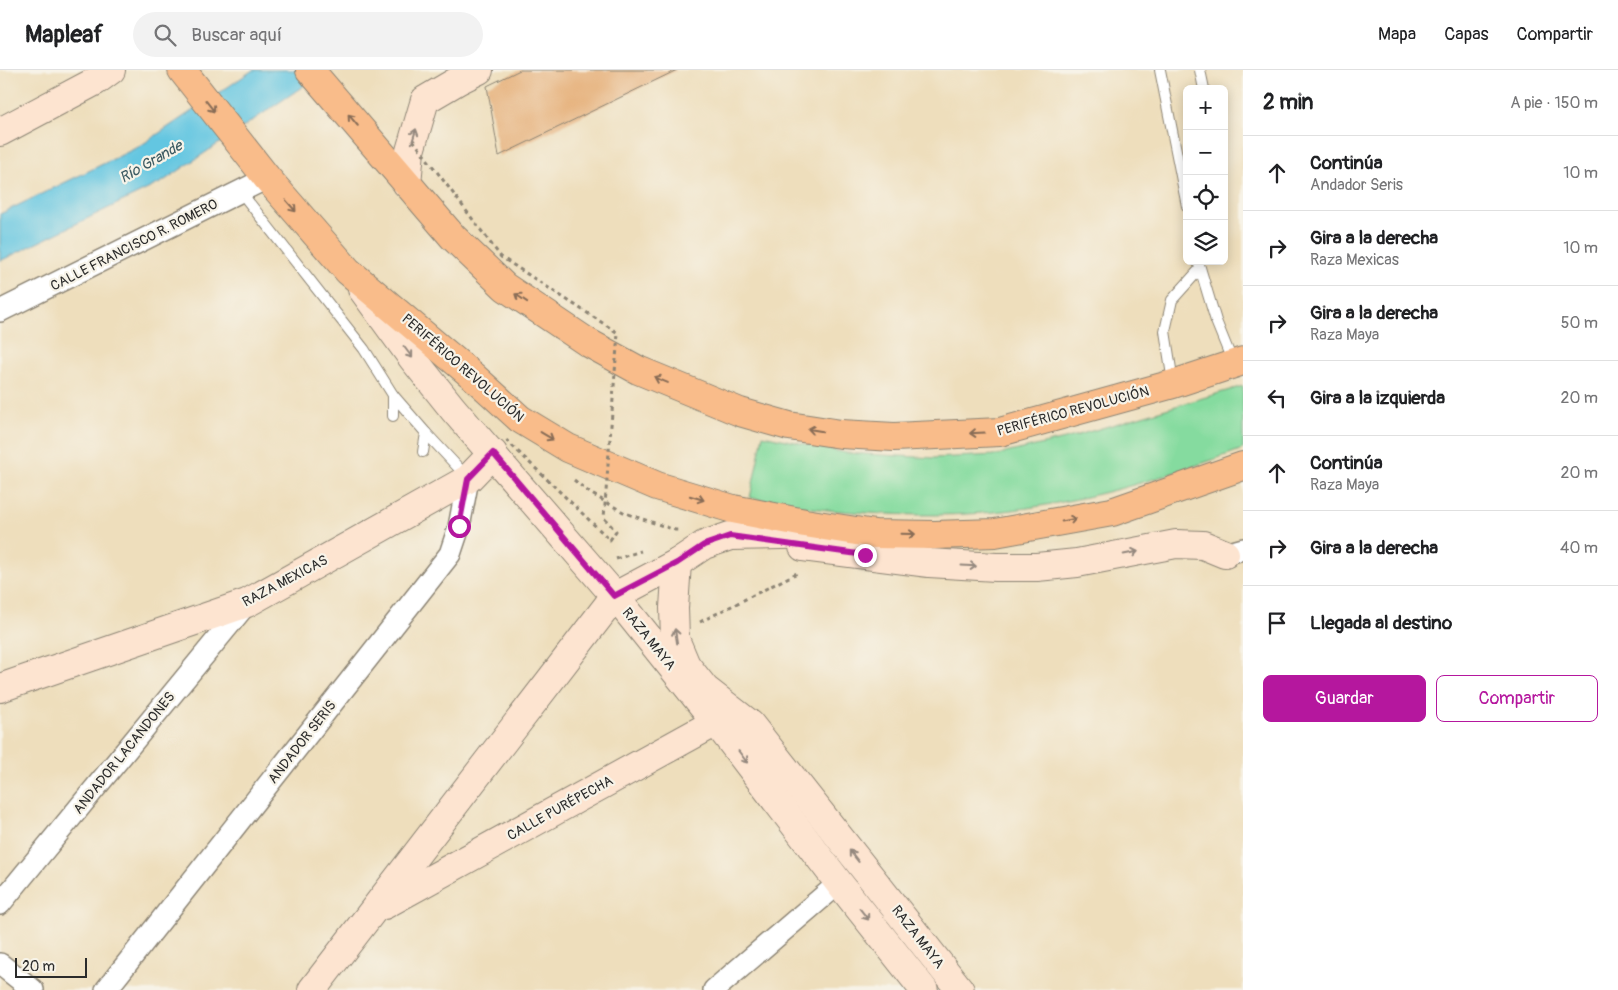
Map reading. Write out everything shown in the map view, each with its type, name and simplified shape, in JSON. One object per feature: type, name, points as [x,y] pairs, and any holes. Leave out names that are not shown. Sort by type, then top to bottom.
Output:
[{"type":"highway","name":"PERIFÉRICO REVOLUCIÓN","points":[[182,70],[237,142],[348,271],[474,377],[520,419],[568,448],[657,486],[734,509],[875,534],[995,533],[1112,512],[1243,466]]},
{"type":"highway","name":"PERIFÉRICO REVOLUCIÓN","points":[[310,70],[453,237],[505,287],[586,342],[638,370],[740,412],[789,426],[841,434],[894,437],[1000,432],[1173,384],[1240,359]]},
{"type":"street","points":[[0,132],[96,81],[111,70]]},
{"type":"street","points":[[407,184],[410,151],[426,100],[480,70]]},
{"type":"street","name":"CALLE FRANCISCO R. ROMERO","points":[[0,311],[267,178]]},
{"type":"street","name":"RAZA MAYA","points":[[348,271],[453,408],[498,446],[924,990]]},
{"type":"street","name":"RAZA MEXICAS","points":[[0,688],[247,603],[468,479],[498,446]]},
{"type":"street","name":"ANDADOR SERIS","points":[[106,990],[450,554],[459,526],[468,479]]},
{"type":"street","points":[[614,596],[677,563],[704,545],[730,536],[875,534]]},
{"type":"street","points":[[730,536],[929,563],[996,567],[1037,567],[1078,563],[1176,544],[1203,545],[1234,552]]},
{"type":"street","name":"RAZA MAYA","points":[[677,563],[674,608],[675,639],[686,666],[705,689],[750,724],[960,990]]},
{"type":"street","name":"CALLE PURÉPECHA","points":[[312,990],[614,596]]},
{"type":"street","name":"ANDADOR LACANDONES","points":[[0,904],[247,603]]},
{"type":"street","points":[[716,722],[750,724]]},
{"type":"street","name":"CALLE PURÉPECHA","points":[[374,911],[716,722]]},
{"type":"street","points":[[714,990],[839,883]]},
{"type":"street","points":[[0,964],[32,990]]},
{"type":"lane","points":[[1160,70],[1183,188]]},
{"type":"lane","points":[[1200,70],[1203,85]]},
{"type":"lane","points":[[1180,175],[1183,170]]},
{"type":"lane","points":[[240,191],[364,349],[393,394],[468,479]]},
{"type":"lane","points":[[1173,384],[1165,331],[1172,300],[1199,266]]},
{"type":"lane","points":[[1199,266],[1216,321],[1240,359]]},
{"type":"lane","points":[[393,394],[393,416]]},
{"type":"lane","points":[[423,452],[426,432]]},
{"type":"path","points":[[413,140],[502,257],[618,333],[604,518],[616,531],[610,540],[498,446]]},
{"type":"path","points":[[498,446],[556,495]]},
{"type":"path","points":[[616,559],[642,550]]},
{"type":"path","points":[[694,624],[800,572]]},
{"type":"green space","points":[[1243,386],[1243,449],[1152,480],[1089,496],[1058,503],[994,512],[936,515],[878,514],[829,510],[750,498],[763,435],[846,453],[934,458],[997,455],[1065,439]]},
{"type":"water","name":"Río Grande","points":[[253,70],[327,70],[162,182],[0,261],[0,214],[140,146]]},
{"type":"building","points":[[520,70],[677,70],[499,156],[487,86]]},
{"type":"route","points":[[459,526],[468,479],[493,453],[614,596],[677,563],[704,545],[730,536],[865,555]]}]
